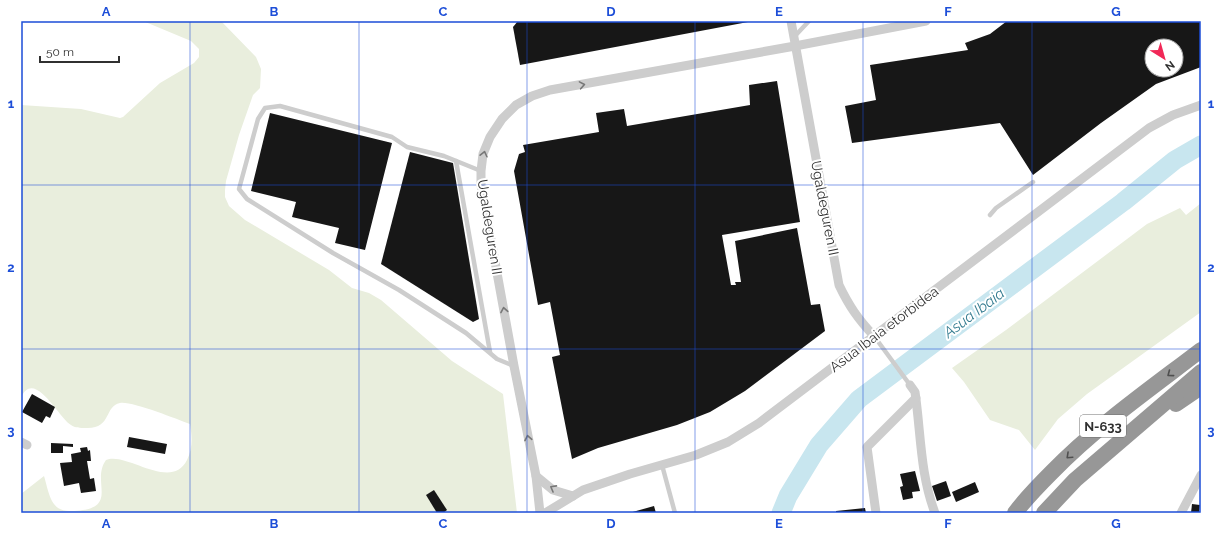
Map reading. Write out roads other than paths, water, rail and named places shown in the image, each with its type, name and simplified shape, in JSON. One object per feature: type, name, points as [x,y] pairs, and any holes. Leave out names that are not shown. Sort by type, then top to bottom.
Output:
[{"type":"highway","name":"N-633","points":[[1015,513],[1040,484],[1090,437],[1201,350]]},
{"type":"highway","name":"N-633","points":[[1044,513],[1075,480],[1201,372]]},
{"type":"highway","points":[[1129,434],[1201,387]]},
{"type":"street","name":"Ugaldeguren II","points":[[791,21],[839,285],[848,304],[859,321],[874,336]]},
{"type":"street","name":"Ugaldeguren II","points":[[540,513],[536,476],[481,185],[483,154],[495,127],[502,118],[516,105],[532,96],[550,90],[926,21]]},
{"type":"street","name":"Asua Ibaia etorbidea","points":[[545,513],[583,490],[630,474],[703,453],[728,442],[753,427],[1149,128],[1172,115],[1201,105]]},
{"type":"street","points":[[910,385],[915,392],[923,465],[928,491],[935,513]]},
{"type":"street","points":[[876,513],[867,447],[916,398]]},
{"type":"street","points":[[1181,513],[1201,474]]},
{"type":"street","points":[[536,476],[554,490],[573,496]]},
{"type":"lane","points":[[794,37],[809,21]]},
{"type":"lane","points":[[481,171],[444,156],[407,147],[392,138],[280,106],[265,108],[258,119],[239,189],[247,199],[466,333],[497,359],[514,366]]},
{"type":"lane","points":[[456,161],[490,352]]},
{"type":"lane","points":[[990,215],[996,208],[1033,182]]},
{"type":"lane","name":"Ugaldeguren II","points":[[874,336],[910,385]]},
{"type":"lane","points":[[662,465],[676,513]]},
{"type":"waterway","name":"Asua Ibaia","points":[[781,513],[788,496],[819,445],[859,399],[1123,202],[1175,160],[1201,145]]}]
